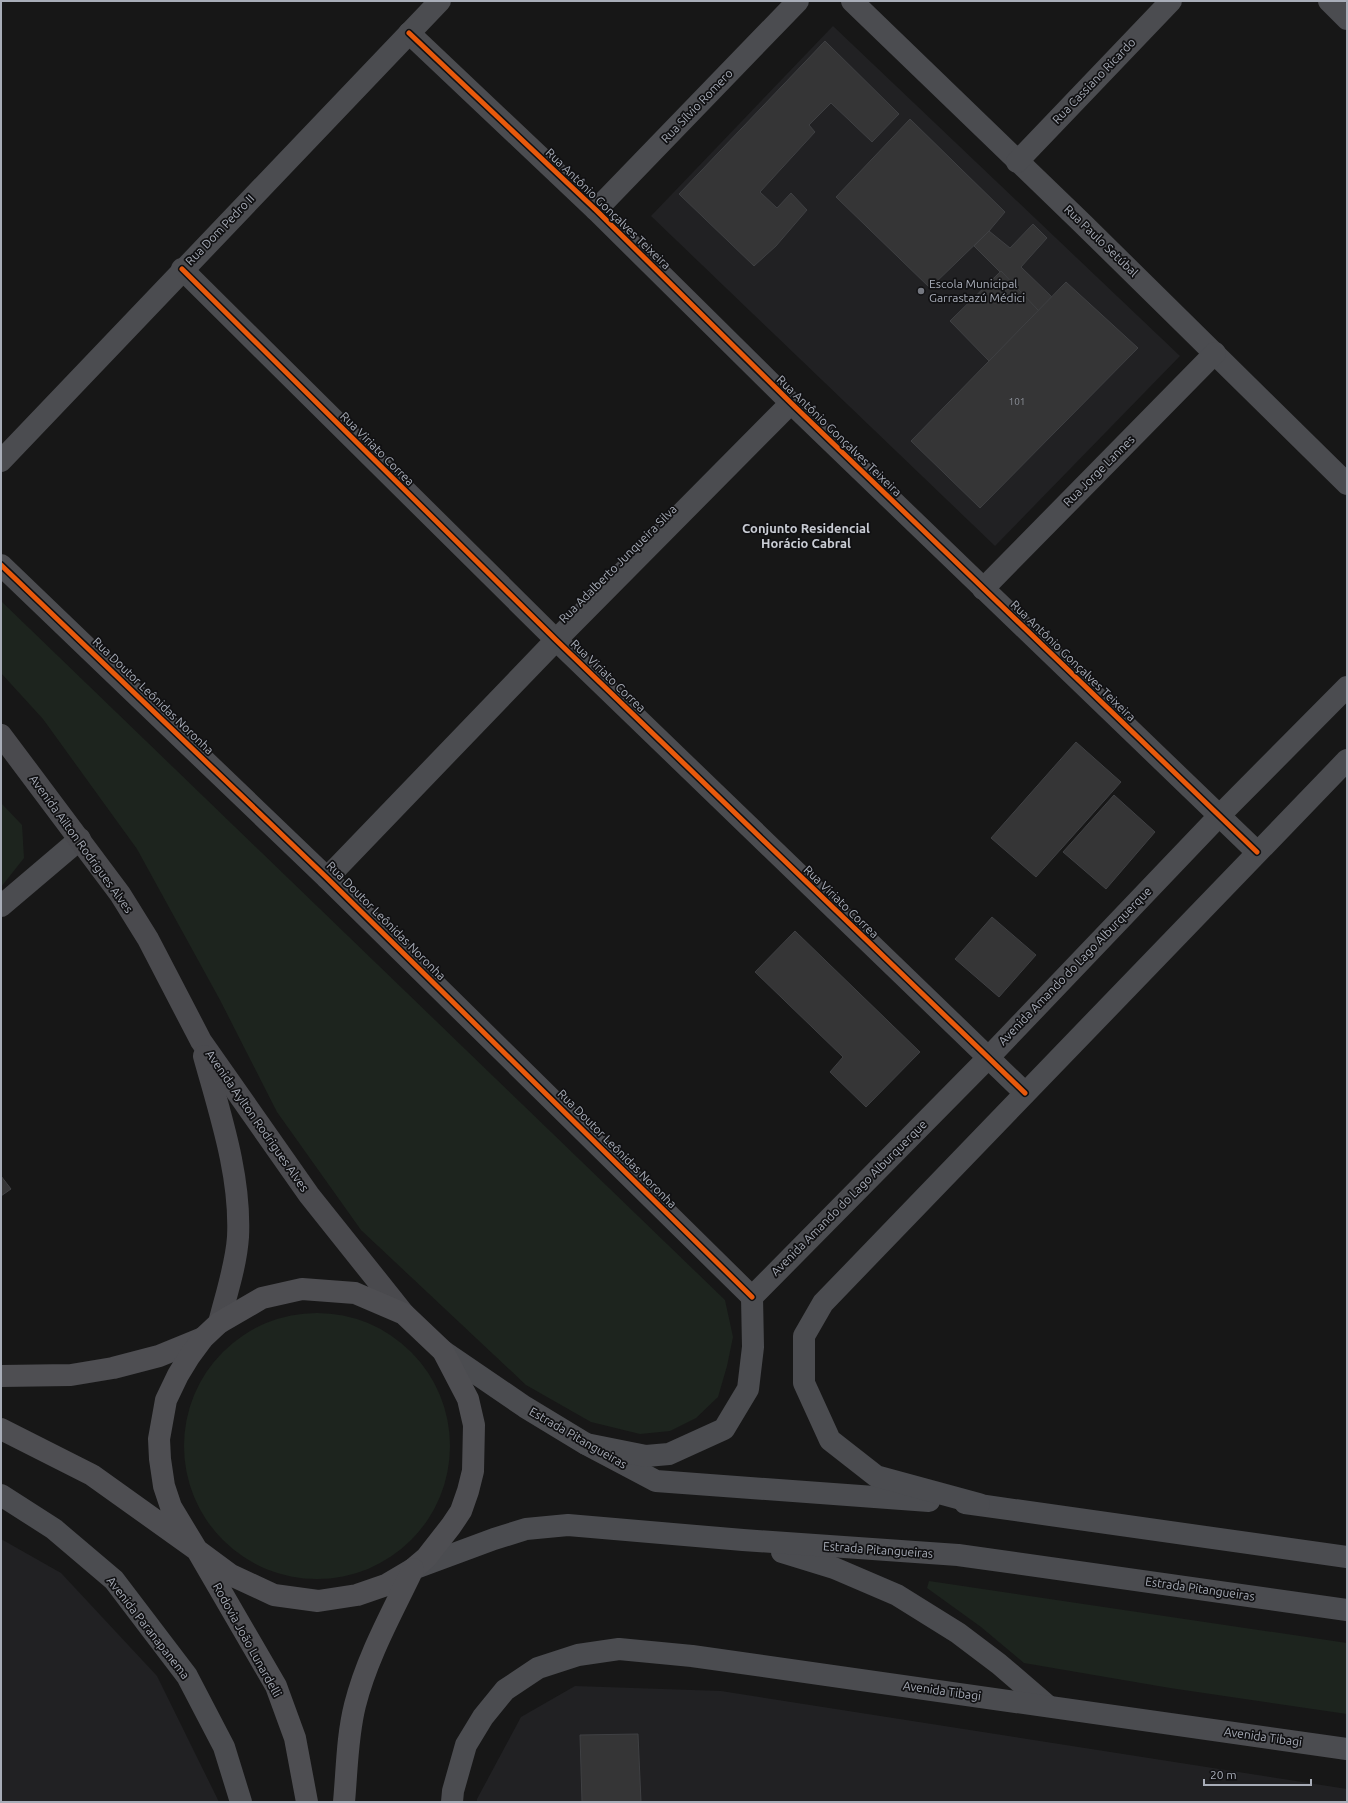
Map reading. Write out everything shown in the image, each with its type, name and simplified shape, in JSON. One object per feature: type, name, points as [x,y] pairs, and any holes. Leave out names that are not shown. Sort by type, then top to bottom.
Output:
[{"type":"highway","points":[[1,1376],[70,1375],[113,1368],[159,1356],[203,1338],[219,1323],[262,1298],[302,1289],[355,1293],[404,1314],[443,1351],[468,1399],[474,1425],[473,1471],[468,1491],[458,1516],[440,1541],[413,1569],[386,1585],[357,1595],[318,1601],[274,1595],[231,1575],[92,1476],[1,1428]]},
{"type":"highway","name":"Rodovia João Lunardelli","points":[[203,1338],[178,1375],[166,1400],[159,1439],[160,1460],[164,1486],[171,1507],[276,1686],[295,1738],[308,1802]]},
{"type":"highway","points":[[344,1802],[348,1748],[355,1706],[371,1657],[413,1569]]},
{"type":"main road","name":"Avenida Ailton Rodrigues Alves","points":[[1,735],[120,894],[148,939],[200,1041]]},
{"type":"main road","name":"Avenida Aylton Rodrigues Alves","points":[[200,1041],[309,1195],[404,1314]]},
{"type":"main road","name":"Avenida Aylton Rodrigues Alves","points":[[200,1041],[218,1104],[235,1180],[237,1208],[238,1238],[219,1323]]},
{"type":"street","name":"Rua Dom Pedro II","points":[[1,461],[440,1]]},
{"type":"street","name":"Rua Sílvio Romero","points":[[596,210],[798,1]]},
{"type":"street","name":"Rua Paulo Setúbal","points":[[852,1],[1215,353],[1347,484]]},
{"type":"street","name":"Rua Cassiano Ricardo","points":[[1017,162],[1171,1]]},
{"type":"street","points":[[1329,1],[1347,19]]},
{"type":"street","name":"Rua Antônio Gonçalves Teixeira","points":[[409,33],[596,210],[791,403],[1257,852]]},
{"type":"street","name":"Rua Viriato Correa","points":[[182,270],[556,640],[1025,1093]]},
{"type":"street","name":"Rua Jorge Lannes","points":[[983,589],[1215,353]]},
{"type":"street","name":"Rua Adalberto Junqueira Silva","points":[[327,878],[556,640],[791,403]]},
{"type":"street","name":"Rua Doutor Leônidas Noronha","points":[[1,565],[327,878],[752,1297]]},
{"type":"street","name":"Avenida Amando do Lago Alburquerque","points":[[752,1297],[988,1058],[1219,816],[1347,686]]},
{"type":"street","points":[[979,1504],[876,1476],[830,1440],[804,1383],[804,1336],[823,1303],[1347,760]]},
{"type":"street","points":[[1,906],[80,839]]},
{"type":"street","points":[[586,1444],[646,1456],[669,1454],[724,1429],[748,1389],[753,1346],[752,1297]]},
{"type":"street","name":"Estrada Pitangueiras","points":[[443,1351],[525,1407],[586,1444],[656,1481],[979,1504],[1347,1557]]},
{"type":"street","name":"Avenida Paranapanema","points":[[1,1495],[54,1528],[114,1580],[187,1676],[224,1747],[241,1802]]},
{"type":"street","name":"Estrada Pitangueiras","points":[[413,1569],[494,1538],[526,1530],[568,1525],[743,1540],[958,1555],[1347,1610]]},
{"type":"street","points":[[743,1540],[834,1568],[897,1595],[958,1633],[999,1664],[1048,1706]]},
{"type":"street","name":"Avenida Tibagi","points":[[452,1802],[453,1791],[466,1745],[483,1717],[505,1690],[538,1668],[578,1655],[620,1649],[692,1656],[1347,1749]]},
{"type":"shaded area","name":"Escola Municipal Garrastazú Médici","points":[[833,26],[1180,356],[995,546],[651,216]]},
{"type":"shaded area","points":[[1,601],[725,1300],[733,1337],[727,1366],[718,1397],[696,1418],[670,1431],[640,1434],[591,1422],[526,1385],[361,1230],[277,1112],[220,1000],[137,849],[43,719],[1,673]]},
{"type":"shaded area","points":[[1,803],[22,825],[24,858],[1,887]]},
{"type":"shaded area","points":[[304,1313],[330,1313],[356,1318],[380,1328],[402,1343],[420,1361],[435,1383],[445,1407],[450,1433],[450,1459],[445,1485],[435,1509],[420,1531],[402,1549],[380,1564],[356,1574],[330,1579],[304,1579],[278,1574],[254,1564],[232,1549],[214,1531],[199,1509],[189,1485],[184,1459],[184,1433],[189,1407],[199,1383],[214,1361],[232,1343],[254,1328],[278,1318]]},
{"type":"shaded area","points":[[1,1539],[61,1573],[157,1676],[219,1802],[1,1802]]},
{"type":"shaded area","points":[[929,1581],[1347,1643],[1347,1714],[1170,1688],[1024,1663],[981,1627],[927,1588]]},
{"type":"shaded area","points":[[575,1686],[721,1691],[1347,1789],[1347,1802],[477,1802],[477,1799],[521,1717]]},
{"type":"building","points":[[825,41],[899,114],[872,142],[831,103],[809,125],[815,132],[760,192],[777,208],[791,193],[807,210],[776,246],[754,266],[679,194]]},
{"type":"building","points":[[910,119],[1005,212],[989,231],[930,288],[836,197]]},
{"type":"building","points":[[1033,224],[1047,238],[1021,267],[1052,297],[1039,311],[974,246],[989,231],[1010,248]]},
{"type":"building","points":[[1001,271],[1039,311],[989,361],[950,321]]},
{"type":"building","points":[[1066,282],[1138,348],[980,508],[911,441]]},
{"type":"building","points":[[1076,742],[1121,782],[1036,877],[991,838]]},
{"type":"building","points":[[1114,795],[1155,832],[1106,889],[1063,852]]},
{"type":"building","points":[[992,917],[1036,955],[999,997],[955,959]]},
{"type":"building","points":[[795,931],[920,1052],[866,1107],[830,1072],[843,1057],[755,972]]},
{"type":"building","points":[[1,1176],[11,1189],[1,1196]]},
{"type":"building","points":[[638,1734],[641,1802],[582,1802],[580,1735]]},
{"type":"cycle path","points":[[409,33],[596,210],[791,403],[1257,852]]},
{"type":"cycle path","points":[[182,269],[556,640],[1025,1093]]},
{"type":"cycle path","points":[[1,565],[327,878],[752,1297]]},
{"type":"place","name":"Escola Municipal Garrastazú Médici","points":[[921,291]]},
{"type":"district","name":"Conjunto Residencial Horácio Cabral","points":[[806,536]]}]
